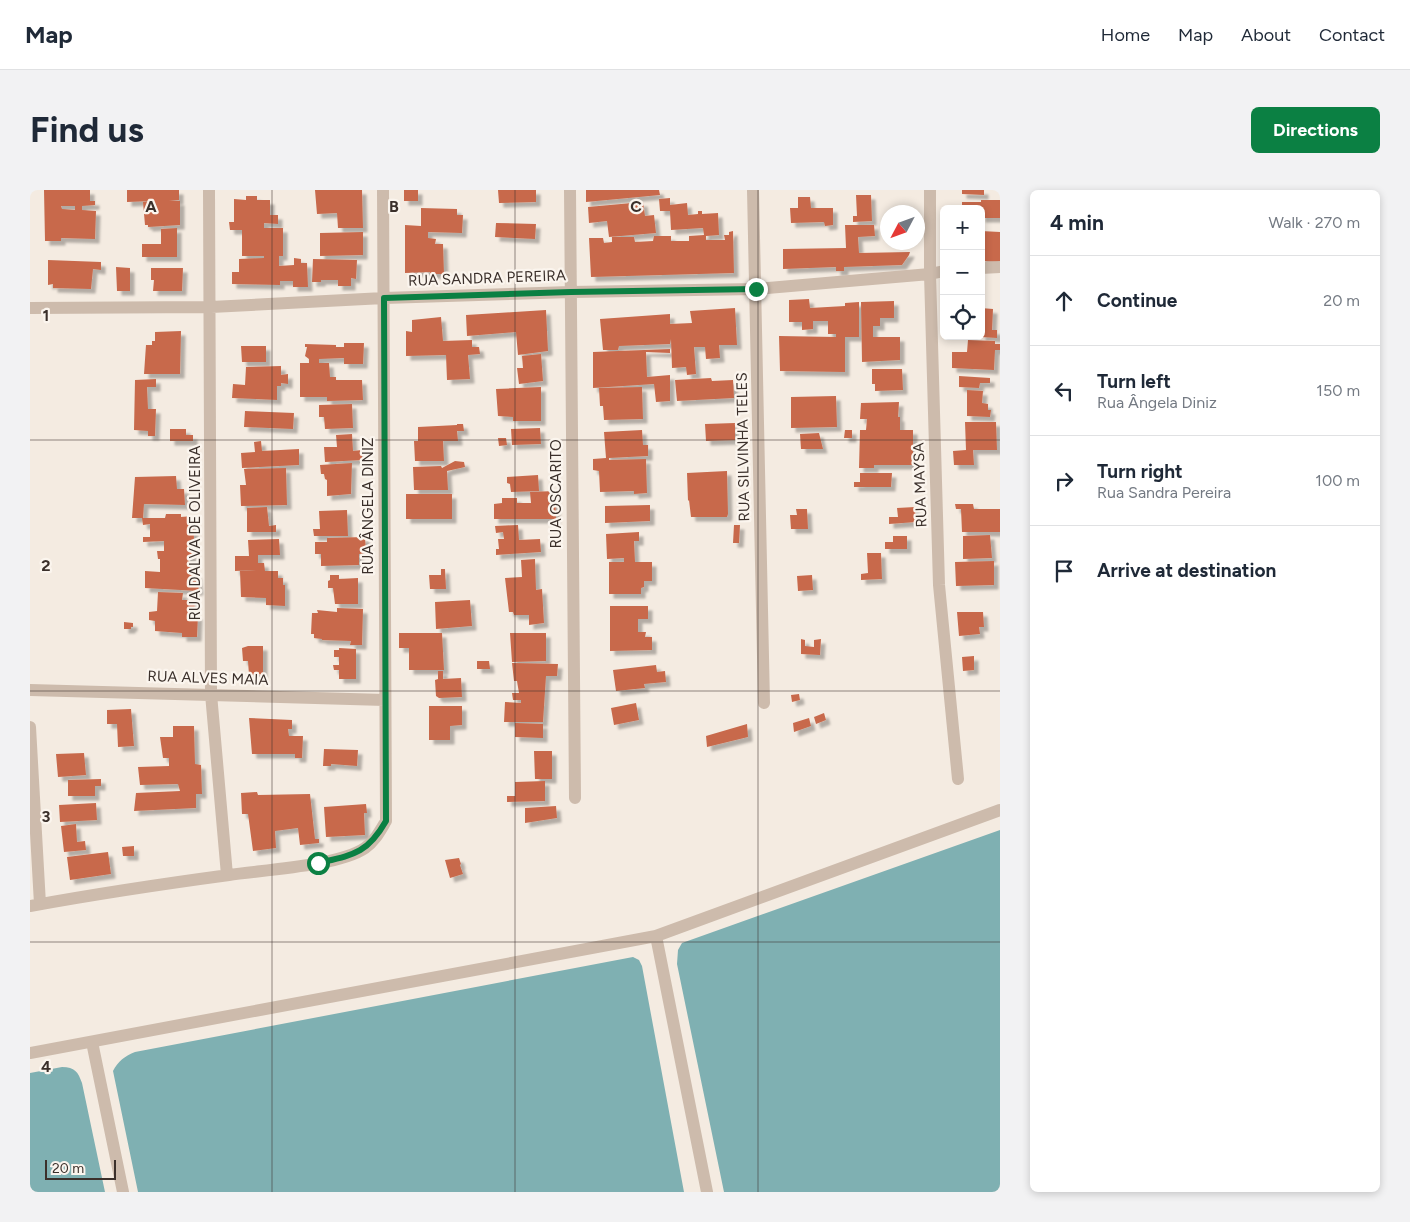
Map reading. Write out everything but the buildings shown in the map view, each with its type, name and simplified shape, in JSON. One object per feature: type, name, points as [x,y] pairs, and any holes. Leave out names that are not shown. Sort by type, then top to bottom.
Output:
[{"type":"street","name":"RUA DALVA DE OLIVEIRA","points":[[209,190],[211,307],[211,694],[227,875]]},
{"type":"street","name":"RUA ÂNGELA DINIZ","points":[[227,875],[318,863],[346,857],[365,849],[377,838],[386,821],[384,190]]},
{"type":"street","name":"RUA OSCARITO","points":[[570,190],[575,798]]},
{"type":"street","name":"RUA SILVINHA TELES","points":[[753,190],[764,703]]},
{"type":"street","name":"RUA MAYSA","points":[[930,190],[930,274],[939,585],[958,779]]},
{"type":"street","points":[[985,268],[1000,267]]},
{"type":"street","name":"RUA SANDRA PEREIRA","points":[[30,308],[211,307],[384,298],[756,289],[940,272]]},
{"type":"street","name":"RUA ALVES MAIA","points":[[30,690],[385,700]]},
{"type":"street","points":[[30,727],[35,905],[227,875]]},
{"type":"street","points":[[30,1053],[656,936],[1000,810]]},
{"type":"street","points":[[656,936],[707,1192]]},
{"type":"street","points":[[92,1042],[123,1192]]},
{"type":"water","points":[[1000,830],[1000,1192],[724,1192],[677,964],[678,950],[682,943]]},
{"type":"water","points":[[633,957],[639,960],[642,966],[684,1192],[138,1192],[113,1071],[125,1057],[135,1052]]},
{"type":"water","points":[[62,1067],[75,1071],[82,1083],[105,1192],[30,1192],[30,1073]]},
{"type":"route","points":[[318,863],[346,857],[365,849],[377,838],[386,821],[384,298],[756,289]]}]
